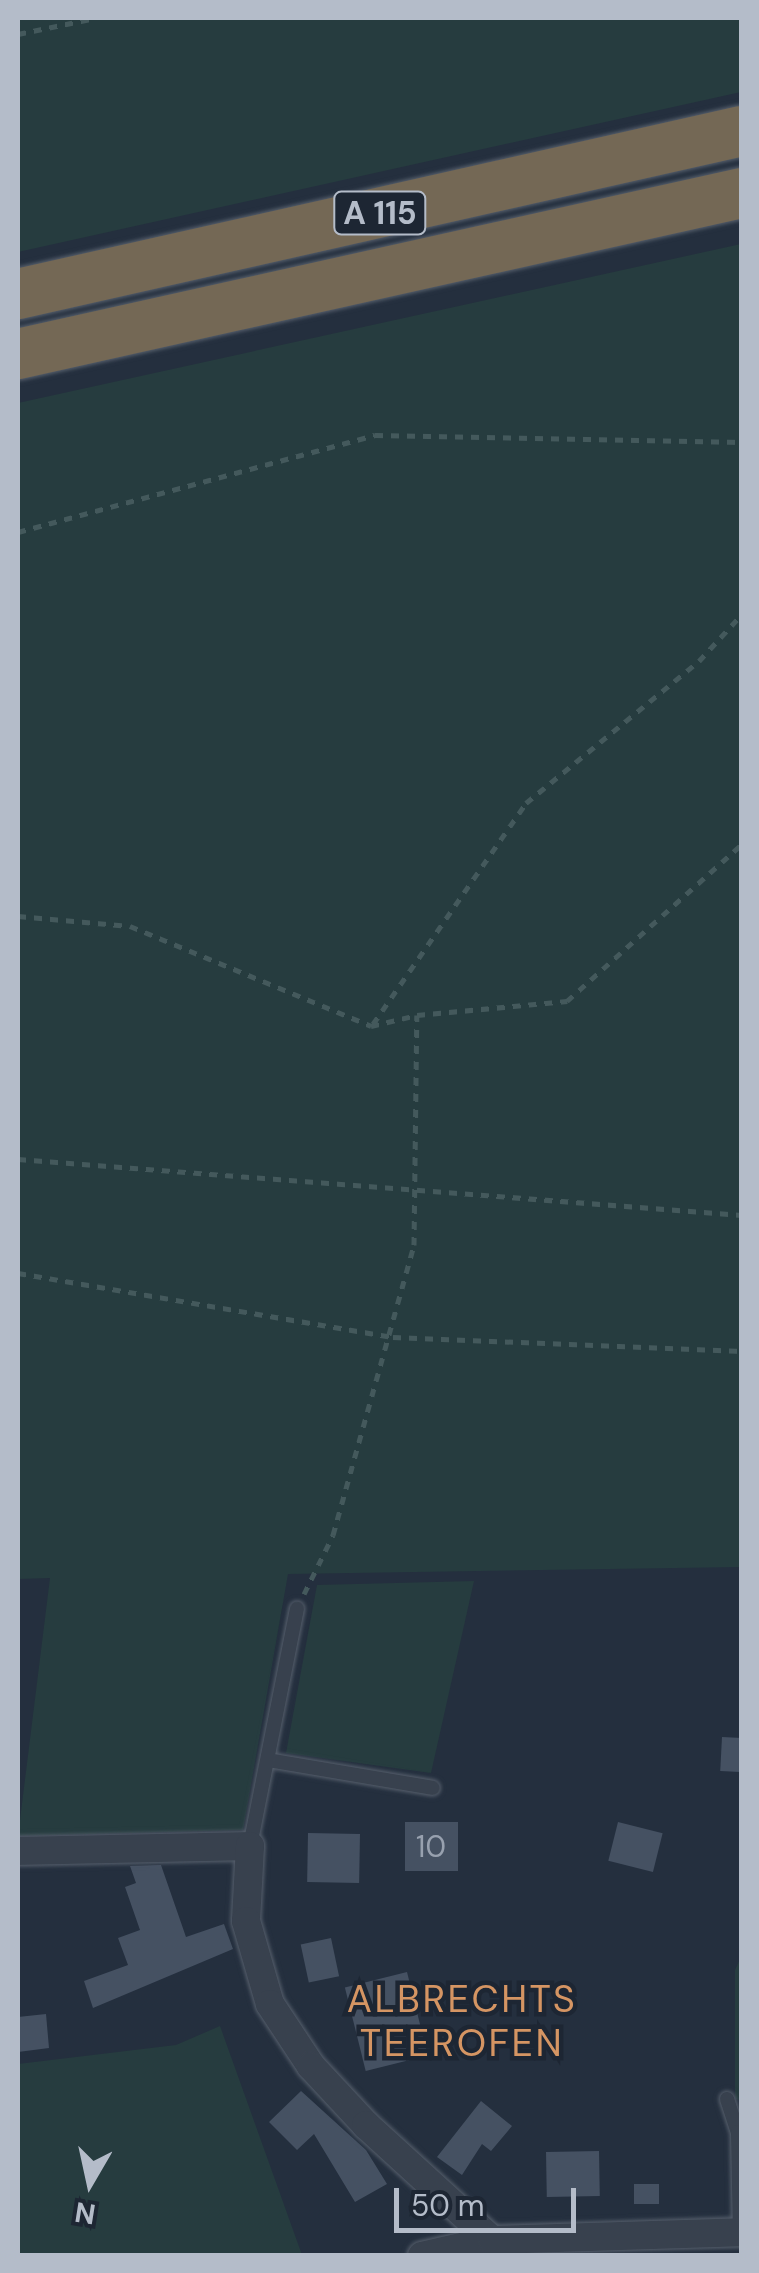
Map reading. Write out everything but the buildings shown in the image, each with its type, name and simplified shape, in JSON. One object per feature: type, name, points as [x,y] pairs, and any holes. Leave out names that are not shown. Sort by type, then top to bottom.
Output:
[{"type":"highway","name":"A 115","points":[[18,294],[742,131]]},
{"type":"highway","name":"A 115","points":[[18,354],[742,193]]},
{"type":"street","points":[[18,1851],[246,1838],[246,1922],[270,2004],[311,2066],[366,2125],[492,2240]]},
{"type":"street","points":[[422,2256],[492,2240],[741,2232]]},
{"type":"lane","points":[[246,1838],[268,1760],[297,1608]]},
{"type":"lane","points":[[268,1760],[433,1788]]},
{"type":"lane","points":[[727,2099],[740,2132],[741,2232]]},
{"type":"path","points":[[55,26],[56,18]]},
{"type":"path","points":[[18,34],[94,18]]},
{"type":"path","points":[[18,532],[375,435],[742,442]]},
{"type":"path","points":[[371,1026],[526,802],[699,661],[742,614]]},
{"type":"path","points":[[18,916],[130,926],[371,1026],[417,1014],[567,1001],[742,844]]},
{"type":"path","points":[[297,1608],[332,1535],[392,1337],[414,1245],[418,1185],[417,1014]]},
{"type":"path","points":[[18,1160],[418,1185],[742,1215]]},
{"type":"path","points":[[18,1273],[392,1337],[742,1351]]},
{"type":"green space","points":[[18,18],[741,18],[741,92],[18,252]]},
{"type":"green space","points":[[741,244],[741,1567],[288,1574],[243,1830],[18,1836],[50,1578],[18,1579],[18,403]]},
{"type":"green space","points":[[474,1581],[431,1773],[286,1753],[317,1585]]},
{"type":"green space","points":[[741,1957],[742,2100],[735,2099],[735,1970]]},
{"type":"green space","points":[[220,2026],[302,2255],[18,2255],[18,2064],[176,2045]]},
{"type":"district","name":"ALBRECHTS TEEROFEN","points":[[462,2022]]}]
